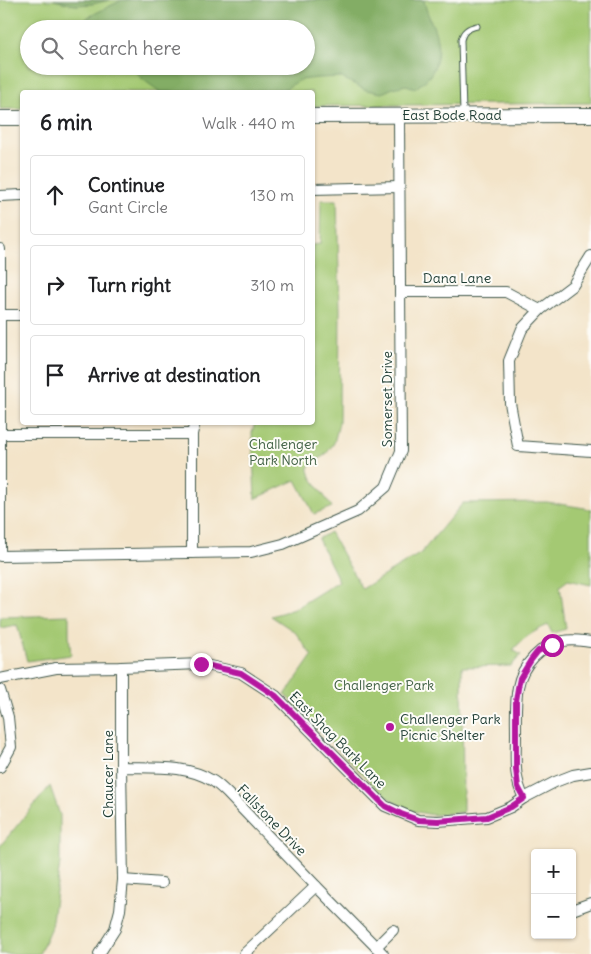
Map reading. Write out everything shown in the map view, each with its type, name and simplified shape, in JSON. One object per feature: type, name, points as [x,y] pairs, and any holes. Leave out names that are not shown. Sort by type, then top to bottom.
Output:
[{"type":"street","name":"East Bode Road","points":[[315,116],[591,115]]},
{"type":"street","name":"Somerset Drive","points":[[0,556],[251,552],[283,544],[358,511],[386,487],[402,451],[399,116]]},
{"type":"street","points":[[0,118],[20,118]]},
{"type":"street","points":[[315,189],[400,187]]},
{"type":"street","points":[[0,196],[20,196]]},
{"type":"street","points":[[0,249],[0,556]]},
{"type":"street","points":[[591,256],[573,285],[540,310],[522,328],[510,361],[510,403],[518,446],[591,451]]},
{"type":"street","name":"Dana Lane","points":[[400,292],[506,292],[540,310]]},
{"type":"street","points":[[1,315],[20,315]]},
{"type":"street","points":[[192,553],[192,434],[194,425]]},
{"type":"street","points":[[0,434],[192,434]]},
{"type":"street","points":[[524,798],[518,787],[516,769],[516,701],[520,678],[538,651],[562,641],[591,642]]},
{"type":"street","name":"East Shag Bark Lane","points":[[0,678],[56,668],[201,664],[241,673],[276,696],[385,806],[418,820],[438,821],[487,817],[511,807],[555,782],[573,775],[591,772]]},
{"type":"street","name":"Chaucer Lane","points":[[98,954],[115,929],[120,910],[123,880],[121,667]]},
{"type":"street","points":[[0,690],[8,716],[11,747],[0,767]]},
{"type":"street","name":"Fallstone Drive","points":[[121,767],[184,769],[215,782],[380,950],[394,930]]},
{"type":"street","points":[[123,880],[162,883]]},
{"type":"street","points":[[244,954],[316,886]]},
{"type":"street","points":[[576,909],[591,903]]},
{"type":"lane","points":[[463,116],[461,40],[465,30],[477,26]]},
{"type":"green space","points":[[0,0],[591,0],[591,103],[315,106],[315,90],[20,90],[20,109],[0,109]]},
{"type":"green space","points":[[54,0],[110,0],[75,5]]},
{"type":"green space","points":[[122,0],[424,0],[437,39],[438,53],[432,72],[416,88],[406,85],[382,93],[366,90],[340,77],[300,80],[280,90],[158,90],[139,75],[315,75],[315,20],[83,20]]},
{"type":"green space","name":"Challenger Park North","points":[[321,200],[337,200],[340,310],[339,423],[334,443],[326,454],[308,467],[311,477],[332,507],[314,514],[296,480],[255,499],[252,432],[254,425],[315,425],[315,245],[320,244]]},
{"type":"green space","name":"Challenger Park","points":[[547,502],[591,509],[591,585],[568,580],[560,586],[566,629],[552,633],[548,625],[529,635],[513,650],[521,655],[511,666],[462,667],[463,812],[433,815],[407,810],[381,793],[285,695],[312,656],[295,632],[271,616],[294,609],[339,581],[318,539],[330,532],[362,589],[421,553],[463,503]]},
{"type":"green space","points":[[69,615],[71,655],[27,661],[17,625],[0,628],[0,617]]},
{"type":"green space","points":[[50,786],[60,815],[60,863],[51,927],[39,954],[0,954],[0,846]]},
{"type":"place","name":"Challenger Park Picnic Shelter","points":[[390,727]]},
{"type":"route","points":[[201,664],[241,673],[276,696],[385,806],[418,820],[438,821],[487,817],[511,807],[524,798],[518,787],[516,769],[516,701],[518,688],[524,670],[538,651],[552,645]]}]
